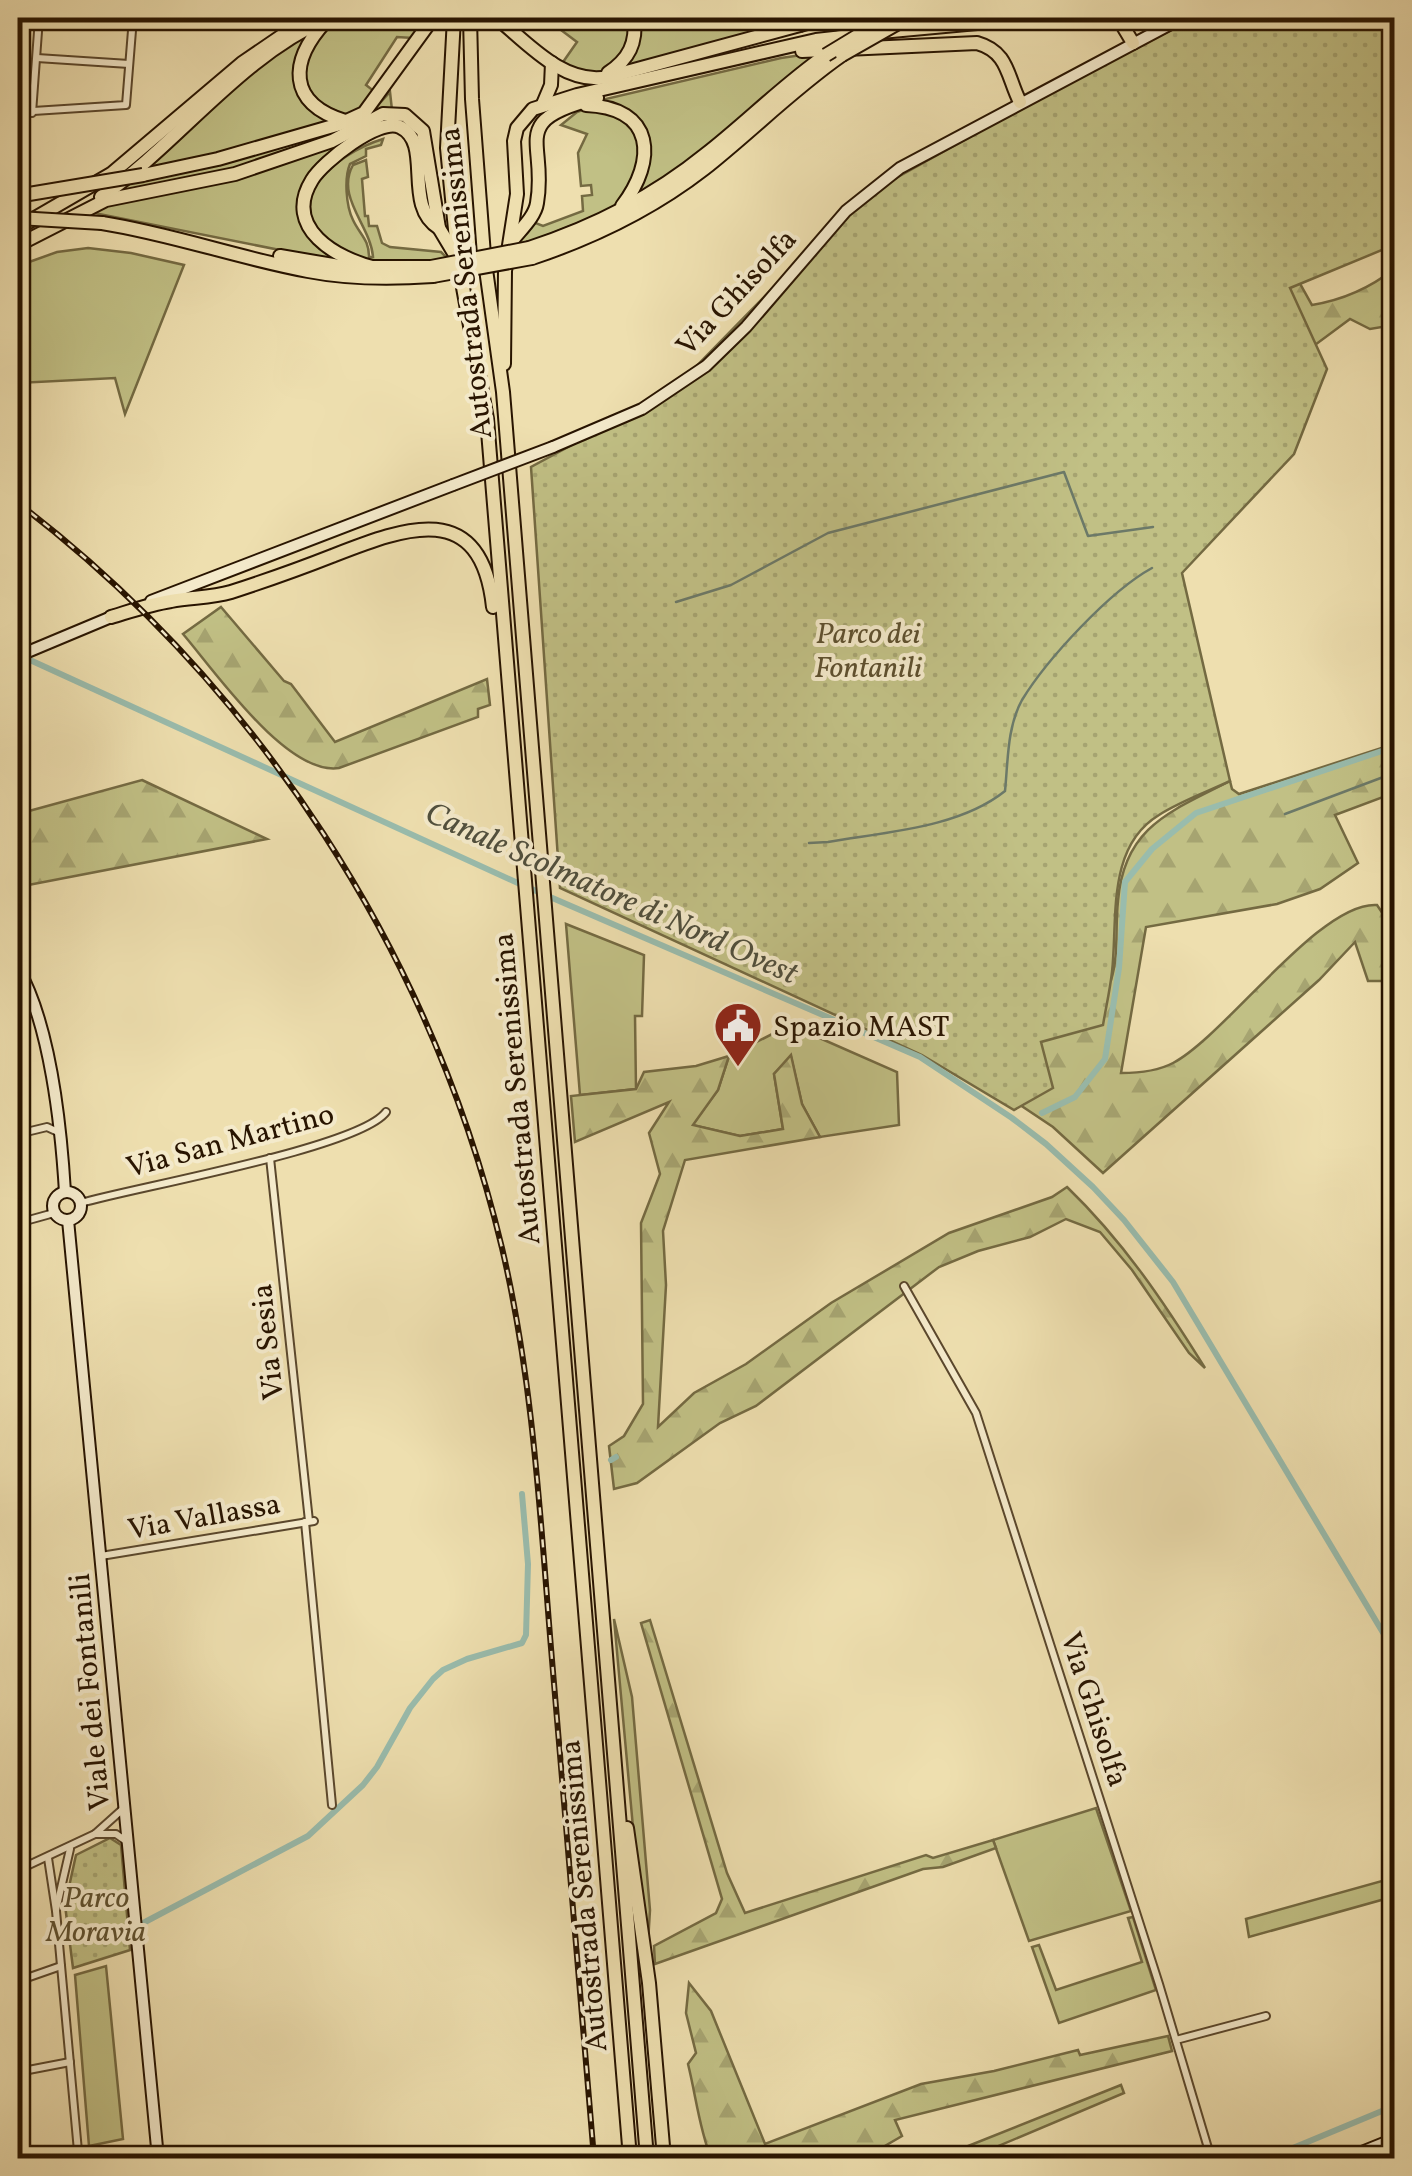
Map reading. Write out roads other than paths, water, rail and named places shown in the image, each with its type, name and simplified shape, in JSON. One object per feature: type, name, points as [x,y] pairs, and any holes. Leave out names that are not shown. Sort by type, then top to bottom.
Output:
[{"type":"highway","points":[[18,228],[111,174],[242,63],[308,18]]},
{"type":"highway","points":[[329,18],[306,47],[300,64],[300,82],[315,108],[345,121]]},
{"type":"highway","points":[[74,215],[136,170],[260,60],[329,18]]},
{"type":"highway","points":[[20,196],[218,159],[364,113],[433,18]]},
{"type":"highway","name":"Autostrada Serenissima","points":[[454,18],[446,148],[458,260],[487,419],[630,2158]]},
{"type":"highway","name":"Autostrada Serenissima","points":[[470,18],[477,169],[489,304],[503,392],[647,2158]]},
{"type":"highway","points":[[498,18],[552,63],[572,75],[592,79],[608,78],[798,21],[825,18]]},
{"type":"highway","points":[[592,79],[614,69],[628,56],[634,39],[634,18]]},
{"type":"highway","points":[[175,236],[308,271],[376,278],[432,272],[530,253],[607,230],[664,198],[842,55],[907,18]]},
{"type":"highway","points":[[798,21],[886,24],[1030,18]]},
{"type":"highway","points":[[1118,18],[1133,43]]},
{"type":"highway","points":[[503,392],[507,248],[518,194],[514,141],[528,112],[543,104],[886,24]]},
{"type":"highway","points":[[530,253],[615,215],[690,166],[826,55],[886,24]]},
{"type":"highway","points":[[507,248],[537,204],[537,130],[555,114],[606,96],[804,50],[963,42],[984,45],[997,52],[1020,102]]},
{"type":"highway","points":[[543,104],[552,85],[552,63]]},
{"type":"highway","points":[[578,105],[618,112],[635,124],[643,139],[646,155],[642,176],[615,215]]},
{"type":"highway","points":[[18,245],[114,197],[235,174],[332,141],[377,116],[394,113],[409,118],[423,130],[438,228],[458,260]]},
{"type":"highway","points":[[376,268],[344,259],[323,245],[308,225],[305,210],[313,178],[368,132],[390,124],[406,132],[416,150],[422,210],[428,222],[438,228]]},
{"type":"highway","points":[[18,218],[102,222],[317,263],[432,272]]},
{"type":"highway","points":[[112,616],[169,601],[226,594],[400,531],[442,530],[473,550],[489,580],[512,738]]},
{"type":"highway","points":[[618,1791],[632,1848],[638,1921],[648,1972],[664,2158]]},
{"type":"street","points":[[32,113],[39,18]]},
{"type":"street","points":[[18,112],[126,105],[134,18]]},
{"type":"street","points":[[149,18],[197,21]]},
{"type":"street","name":"Via Ghisolfa","points":[[18,656],[632,414],[689,379],[746,328],[829,229],[900,168],[1182,18]]},
{"type":"street","points":[[37,58],[130,64]]},
{"type":"street","points":[[18,968],[43,1032],[56,1118],[52,1130],[65,1192]]},
{"type":"street","name":"Via San Martino","points":[[81,1202],[270,1158],[370,1126],[386,1112]]},
{"type":"street","points":[[18,1134],[52,1130]]},
{"type":"street","name":"Via Sesia","points":[[270,1158],[310,1521],[332,1804]]},
{"type":"street","points":[[18,1224],[54,1213],[68,1220],[79,1214],[81,1202],[74,1193],[65,1192],[55,1198],[54,1213]]},
{"type":"street","name":"Viale dei Fontanili","points":[[68,1220],[158,2158]]},
{"type":"street","name":"Via Ghisolfa","points":[[904,1286],[976,1413],[1211,2158]]},
{"type":"street","points":[[18,1493],[25,1536],[18,1549]]},
{"type":"street","name":"Via Vallassa","points":[[101,1556],[310,1521]]},
{"type":"street","points":[[18,1870],[96,1834],[125,1807]]},
{"type":"street","points":[[96,1834],[116,1834],[129,1844]]},
{"type":"street","points":[[56,1911],[70,1848]]},
{"type":"street","points":[[48,1858],[78,2151]]},
{"type":"street","points":[[18,1981],[61,1966]]},
{"type":"street","points":[[1176,2040],[1266,2016]]},
{"type":"street","points":[[18,2072],[70,2062]]},
{"type":"street","points":[[1347,2158],[1394,2139]]},
{"type":"waterway","points":[[676,602],[731,585],[828,533],[1064,472],[1088,536],[1153,527]]},
{"type":"waterway","points":[[809,843],[944,821],[1005,791],[1011,733],[1022,700],[1081,627],[1117,593],[1152,568]]},
{"type":"waterway","name":"Canale Scolmatore di Nord Ovest","points":[[19,655],[520,884],[920,1057],[1012,1118],[1093,1187],[1173,1282],[1394,1651]]},
{"type":"waterway","points":[[1042,1113],[1075,1097],[1105,1059],[1119,968],[1125,882],[1152,849],[1196,813],[1394,747]]},
{"type":"waterway","points":[[1285,814],[1394,773]]},
{"type":"waterway","points":[[611,1460],[616,1457]]},
{"type":"waterway","points":[[145,1922],[308,1836],[363,1785],[410,1708],[433,1679],[467,1659],[522,1643],[526,1635],[528,1564],[522,1494]]},
{"type":"waterway","points":[[1269,2158],[1394,2106]]},
{"type":"railway","points":[[18,503],[105,576],[185,655],[258,742],[324,834],[381,932],[431,1034],[471,1139],[502,1248],[528,1397],[594,2158]]},
{"type":"place","name":"Spazio MAST","points":[[738,1068]]},
{"type":"park label","name":"Parco dei Fontanili","points":[[868,650]]},
{"type":"park label","name":"Parco Moravia","points":[[96,1914]]}]
